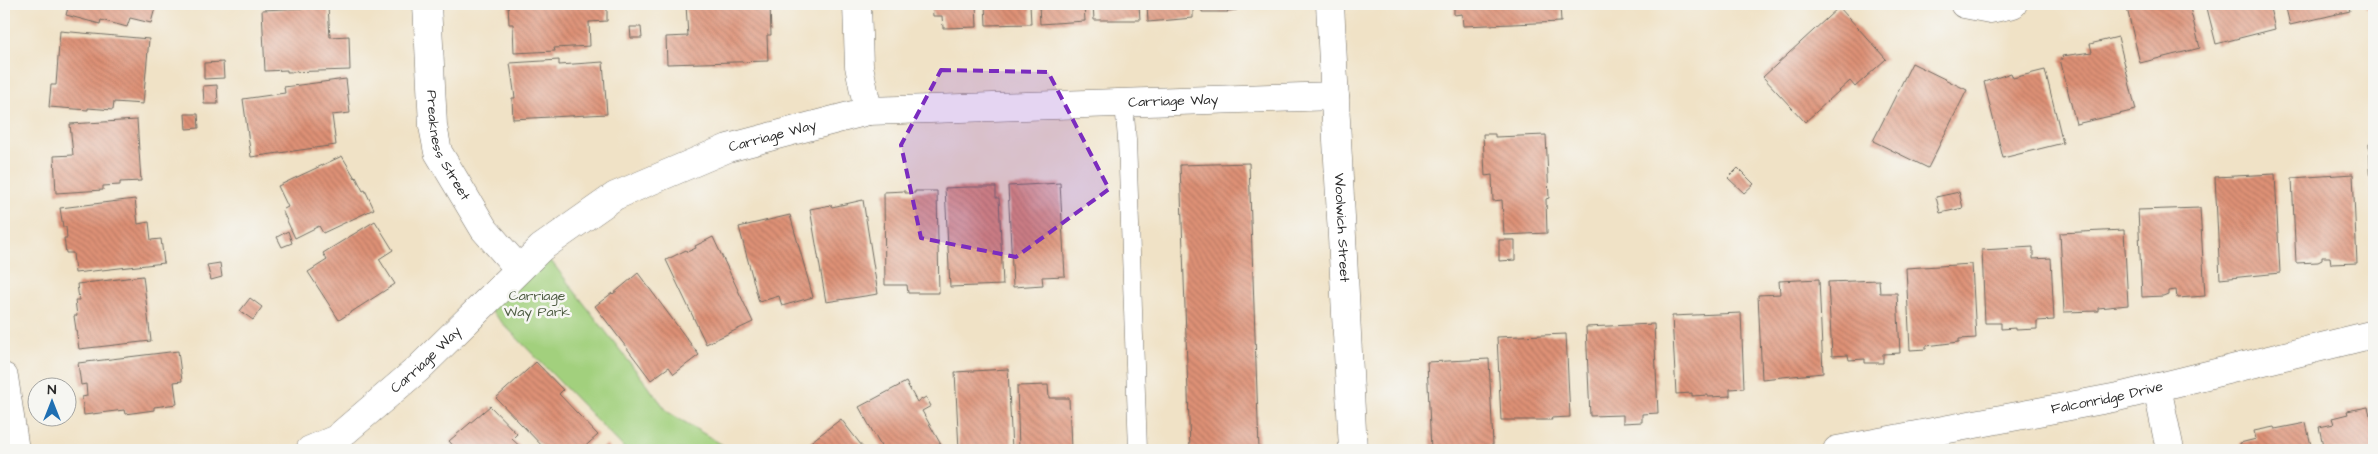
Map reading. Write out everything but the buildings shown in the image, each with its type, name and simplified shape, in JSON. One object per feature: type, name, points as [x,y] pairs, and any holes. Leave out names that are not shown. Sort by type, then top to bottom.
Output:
[{"type":"street","name":"Preakness Street","points":[[427,4],[433,126],[438,152],[484,229],[519,269]]},
{"type":"street","points":[[857,4],[859,66],[868,112]]},
{"type":"street","name":"Woolwich Street","points":[[1330,4],[1353,450]]},
{"type":"street","points":[[1964,4],[1990,9],[2013,4]]},
{"type":"street","name":"Carriage Way","points":[[310,450],[336,439],[419,368],[541,248],[615,196],[728,148],[868,112],[1335,96]]},
{"type":"street","name":"Falconridge Drive","points":[[1837,450],[2118,397],[2374,334]]},
{"type":"street","points":[[4,377],[15,450]]},
{"type":"street","points":[[2157,387],[2170,450]]},
{"type":"lane","points":[[1124,102],[1138,450]]},
{"type":"highlighted area","points":[[941,70],[1048,72],[1109,189],[1016,257],[921,238],[901,145]]},
{"type":"green space","name":"Carriage Way Park","points":[[541,248],[668,412],[731,450],[626,450],[484,304]]}]
